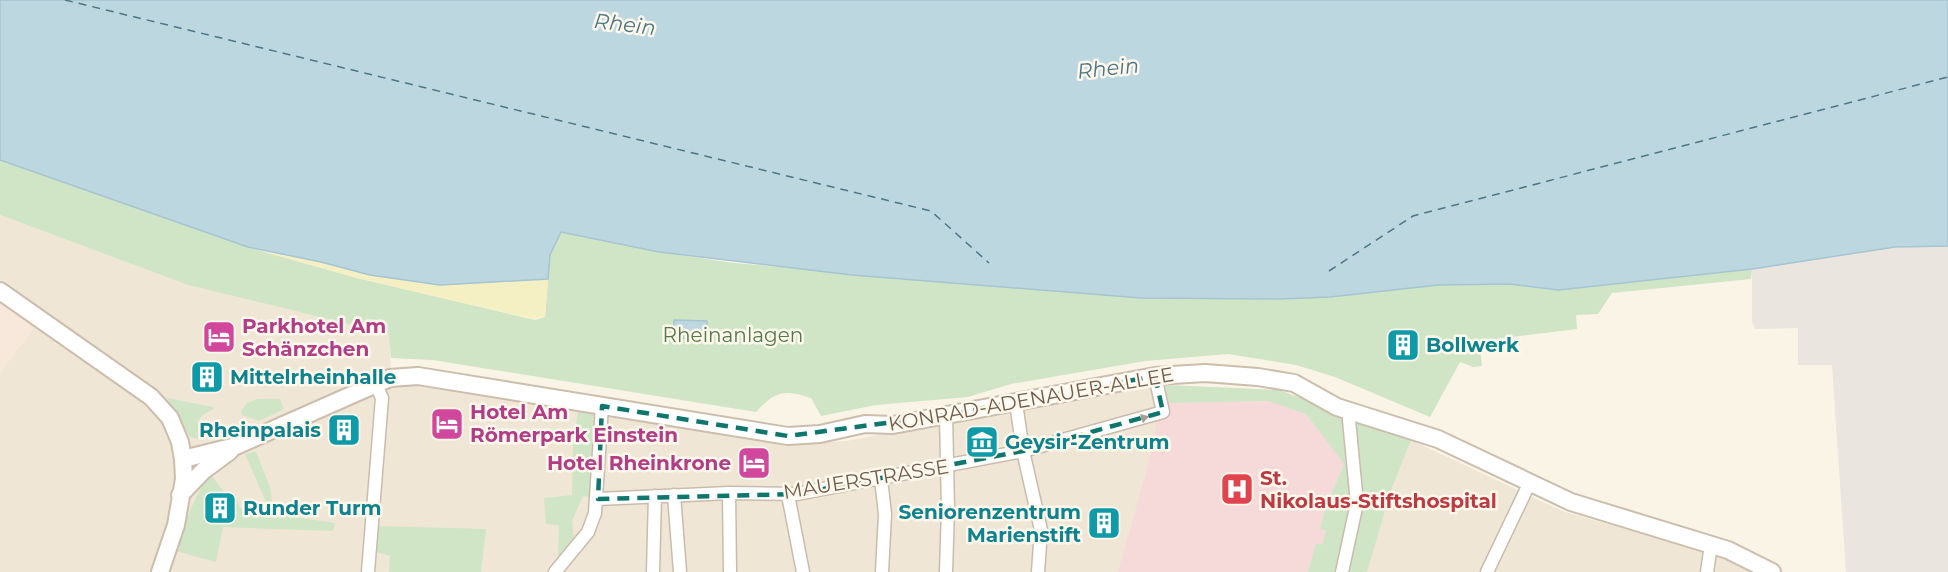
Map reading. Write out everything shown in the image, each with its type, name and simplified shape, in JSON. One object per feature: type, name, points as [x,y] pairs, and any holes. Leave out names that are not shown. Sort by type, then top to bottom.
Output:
[{"type":"street","points":[[0,291],[151,397],[170,418],[180,442],[184,479],[179,496],[177,525],[160,572]]},
{"type":"street","name":"KONRAD-ADENAUER-ALLEE","points":[[236,446],[390,378],[418,376],[788,436],[820,434],[865,424],[892,425],[1155,376],[1205,373],[1294,383],[1350,412],[1417,431],[1571,502],[1614,517],[1711,544],[1765,566],[1772,572]]},
{"type":"street","name":"MAUERSTRASSE","points":[[598,499],[729,493],[788,495],[1023,451],[1163,412],[1155,376]]},
{"type":"street","points":[[368,572],[382,398],[376,385]]},
{"type":"street","points":[[1016,403],[1023,451],[1041,530],[1038,572]]},
{"type":"street","points":[[555,572],[588,532],[598,499],[602,406]]},
{"type":"street","points":[[1342,572],[1357,503],[1350,412]]},
{"type":"street","points":[[946,415],[948,509],[946,572]]},
{"type":"street","points":[[183,459],[236,446]]},
{"type":"street","points":[[179,496],[202,471],[216,463],[236,446]]},
{"type":"street","points":[[183,459],[195,463],[216,463]]},
{"type":"street","points":[[881,479],[885,514],[882,572]]},
{"type":"street","points":[[1487,572],[1530,482]]},
{"type":"street","points":[[729,493],[730,572]]},
{"type":"street","points":[[674,495],[680,572]]},
{"type":"street","points":[[788,495],[803,572]]},
{"type":"street","points":[[653,572],[655,496]]},
{"type":"street","points":[[1707,572],[1711,544]]},
{"type":"highlighted area","points":[[1155,376],[1163,412],[1023,451],[797,494],[598,499],[602,406],[788,436],[946,415]]},
{"type":"shaded area","points":[[0,215],[188,285],[390,334],[391,383],[429,384],[783,445],[846,441],[1148,384],[1279,390],[1411,440],[1562,511],[1720,556],[1761,572],[0,572],[0,373],[42,316],[0,285]]},
{"type":"shaded area","points":[[1948,246],[1948,572],[1846,572],[1832,365],[1798,365],[1798,328],[1755,329],[1752,321],[1752,269],[1895,247]]},
{"type":"shaded area","points":[[0,285],[42,315],[0,373]]},
{"type":"shaded area","name":"St. Nikolaus-Stiftshospital","points":[[1268,401],[1306,414],[1344,464],[1325,509],[1320,529],[1326,531],[1322,545],[1316,544],[1308,572],[1118,572],[1147,469],[1158,416],[1167,412],[1169,403]]},
{"type":"green space","name":"Rheinanlagen","points":[[0,160],[248,247],[357,278],[535,320],[545,317],[550,255],[561,232],[659,252],[734,263],[1141,298],[1330,297],[1438,285],[1510,284],[1558,290],[1752,269],[1751,279],[1612,293],[1598,314],[1576,315],[1577,329],[1479,341],[1482,366],[1473,367],[1460,362],[1430,417],[1335,377],[1296,365],[1228,354],[1145,361],[1011,384],[968,397],[876,405],[821,416],[811,398],[787,393],[775,396],[756,412],[433,360],[391,358],[389,334],[188,285],[0,215]]},
{"type":"green space","points":[[1164,385],[1279,390],[1411,440],[1391,490],[1367,572],[1308,572],[1316,543],[1322,545],[1326,531],[1320,529],[1325,509],[1344,464],[1306,414],[1268,401],[1169,403]]},
{"type":"green space","points":[[167,398],[213,407],[214,409],[200,418],[199,439],[190,437]]},
{"type":"green space","points":[[258,399],[280,399],[284,409],[259,421],[242,415],[241,411],[247,403]]},
{"type":"green space","points":[[579,408],[594,411],[589,497],[583,496],[572,521],[575,548],[558,559],[559,525],[546,524],[544,498],[572,495],[573,440]]},
{"type":"green space","points":[[256,452],[270,487],[274,514],[335,523],[333,531],[223,527],[216,562],[172,550],[194,501],[211,475],[228,497],[236,497],[240,508],[263,510],[263,513],[267,513],[267,504],[245,454]]},
{"type":"green space","points":[[377,526],[486,529],[481,572],[389,572],[390,556],[376,552]]},
{"type":"sand","points":[[260,251],[321,262],[370,275],[440,285],[548,279],[545,317],[533,319],[357,278]]},
{"type":"water","name":"Rhein","points":[[0,0],[1948,0],[1948,246],[1895,247],[1752,269],[1558,290],[1510,284],[1438,285],[1330,297],[1141,298],[852,275],[659,252],[561,232],[550,255],[548,279],[440,285],[370,275],[248,247],[0,160]]},
{"type":"water","points":[[674,320],[707,321],[707,339],[673,338]]},
{"type":"ferry route","points":[[65,0],[931,211],[989,263]]},
{"type":"ferry route","points":[[1329,271],[1413,216],[1948,77]]},
{"type":"place","name":"Parkhotel Am Schänzchen","points":[[219,337]]},
{"type":"place","name":"Bollwerk","points":[[1403,345]]},
{"type":"place","name":"Mittelrheinhalle","points":[[207,377]]},
{"type":"place","name":"Hotel Am Römerpark Einstein","points":[[447,424]]},
{"type":"place","name":"Rheinpalais","points":[[344,430]]},
{"type":"place","name":"Geysir-Zentrum","points":[[982,442]]},
{"type":"place","name":"Hotel Rheinkrone","points":[[754,463]]},
{"type":"place","name":"St. Nikolaus-Stiftshospital","points":[[1237,489]]},
{"type":"place","name":"Runder Turm","points":[[220,508]]},
{"type":"place","name":"Seniorenzentrum Marienstift","points":[[1104,523]]}]
